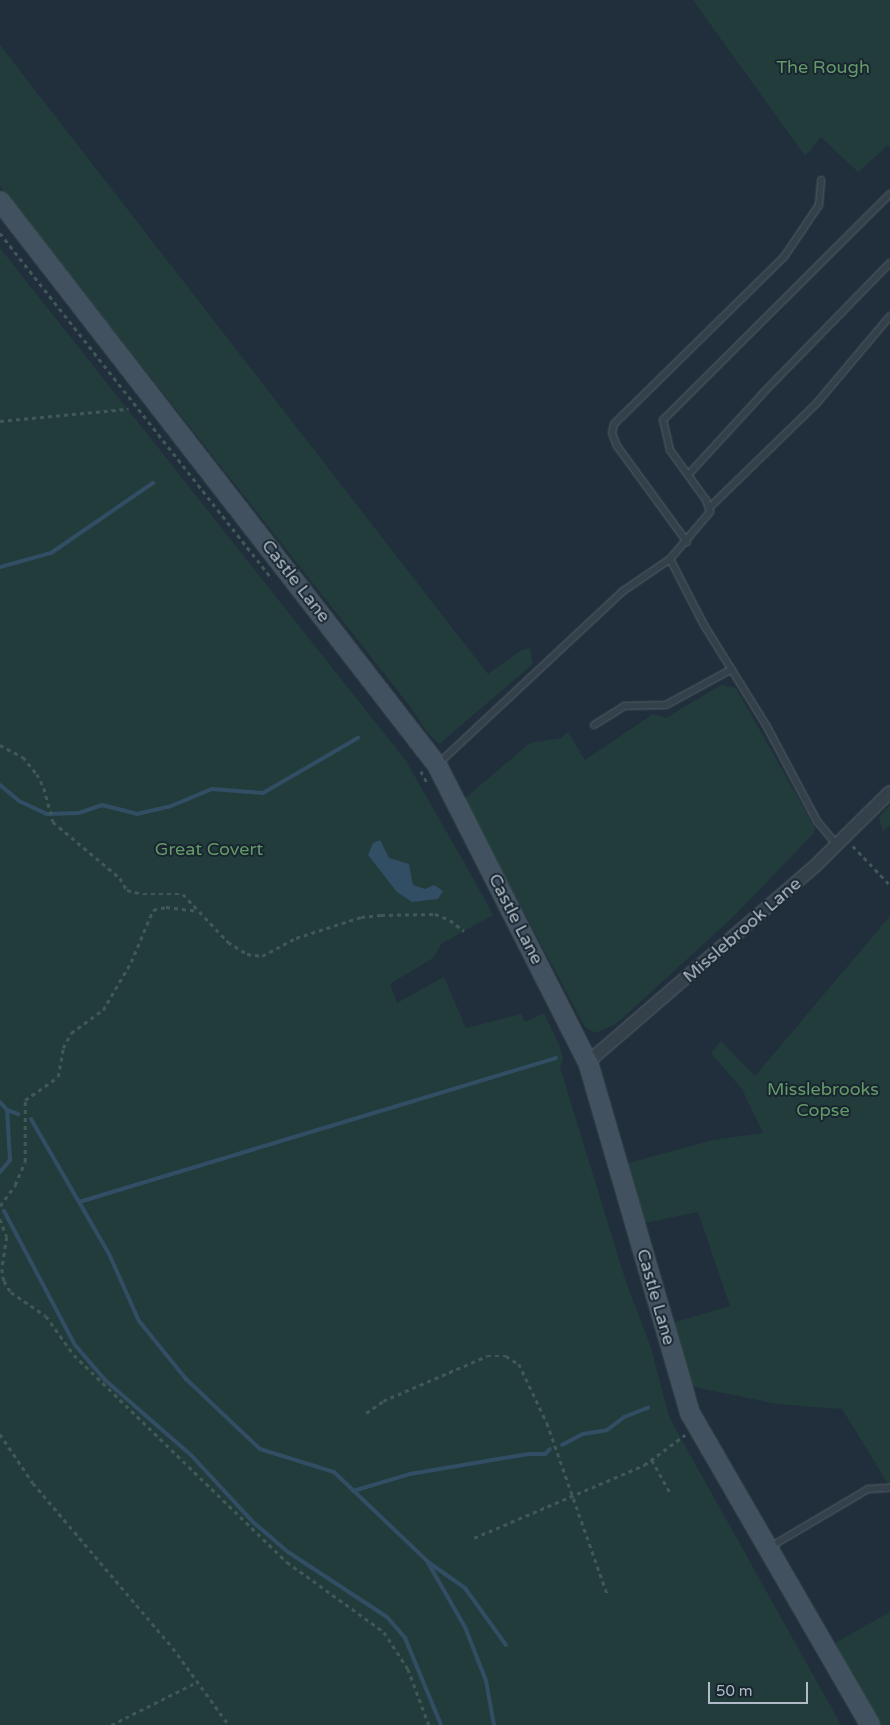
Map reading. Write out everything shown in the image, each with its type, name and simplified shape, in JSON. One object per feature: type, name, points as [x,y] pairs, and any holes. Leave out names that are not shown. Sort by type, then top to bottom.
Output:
[{"type":"street","name":"Castle Lane","points":[[0,201],[438,765],[588,1062],[690,1413],[870,1725]]},
{"type":"street","name":"Misslebrook Lane","points":[[588,1062],[841,840],[890,792]]},
{"type":"lane","points":[[687,542],[617,446],[612,433],[614,424],[784,257],[819,205],[821,180]]},
{"type":"lane","points":[[709,508],[670,450],[663,420],[890,194]]},
{"type":"lane","points":[[688,475],[764,392],[890,263]]},
{"type":"lane","points":[[438,765],[623,592],[670,559],[703,523],[709,508],[816,404],[890,316]]},
{"type":"lane","points":[[670,559],[704,625],[732,669],[818,820],[841,840]]},
{"type":"lane","points":[[594,725],[624,706],[666,705],[732,669]]},
{"type":"lane","points":[[769,1548],[868,1489],[890,1488]]},
{"type":"path","points":[[0,234],[276,585]]},
{"type":"path","points":[[0,421],[128,409]]},
{"type":"path","points":[[0,745],[23,757],[37,774],[44,788],[53,822],[120,878],[127,890],[143,894],[183,894],[228,942],[246,954],[262,956],[296,938],[374,915],[435,914],[450,920],[464,932]]},
{"type":"path","points":[[416,763],[430,788]]},
{"type":"path","points":[[841,840],[890,885]]},
{"type":"path","points":[[0,1206],[15,1185],[25,1162],[25,1100],[58,1077],[63,1048],[71,1033],[104,1010],[131,962],[153,910],[166,907],[198,911]]},
{"type":"path","points":[[0,1219],[7,1237],[2,1269],[4,1282],[11,1292],[46,1316],[74,1356],[287,1562],[384,1632],[408,1669],[429,1725]]},
{"type":"path","points":[[366,1413],[383,1401],[487,1356],[506,1356],[519,1364],[547,1423],[608,1596]]},
{"type":"path","points":[[474,1538],[573,1498],[652,1460],[697,1425]]},
{"type":"path","points":[[0,1434],[33,1483],[172,1648],[229,1725]]},
{"type":"path","points":[[652,1460],[670,1493]]},
{"type":"path","points":[[111,1725],[197,1682]]},
{"type":"green space","name":"The Rough","points":[[693,0],[890,0],[890,147],[888,145],[858,172],[821,137],[805,156]]},
{"type":"green space","points":[[0,45],[488,674],[521,650],[530,648],[533,664],[439,744],[426,731],[412,709],[0,186]]},
{"type":"green space","name":"Great Covert","points":[[0,248],[406,761],[473,878],[493,915],[441,944],[433,958],[390,984],[397,1003],[444,977],[466,1028],[521,1014],[525,1022],[544,1013],[560,1047],[563,1059],[560,1067],[626,1282],[651,1348],[669,1417],[841,1725],[0,1725]]},
{"type":"green space","points":[[721,685],[736,688],[815,828],[813,834],[733,917],[616,1024],[595,1033],[585,1027],[464,799],[530,743],[561,738],[568,732],[585,760],[653,714],[666,718]]},
{"type":"green space","points":[[890,804],[890,825],[883,831],[879,818]]},
{"type":"green space","name":"Misslebrooks Copse","points":[[890,916],[890,1487],[842,1409],[777,1404],[689,1386],[672,1323],[730,1306],[698,1212],[644,1223],[628,1163],[713,1140],[763,1133],[742,1089],[711,1053],[721,1041],[755,1076]]},
{"type":"green space","points":[[890,1612],[890,1725],[878,1725],[835,1643]]},
{"type":"water","points":[[380,840],[389,858],[409,864],[413,885],[425,889],[434,885],[443,891],[438,899],[412,902],[397,892],[368,855],[373,843]]},
{"type":"waterway","points":[[0,567],[51,553],[153,483]]},
{"type":"waterway","points":[[0,785],[19,801],[47,814],[79,813],[102,805],[137,814],[171,806],[212,789],[263,793],[358,738]]},
{"type":"waterway","points":[[79,1202],[556,1058]]},
{"type":"waterway","points":[[0,1102],[7,1110],[18,1114]]},
{"type":"waterway","points":[[0,1172],[10,1160],[7,1110]]},
{"type":"waterway","points":[[31,1119],[109,1254],[139,1321],[186,1379],[260,1449],[334,1472],[427,1561],[465,1627],[486,1681],[494,1725]]},
{"type":"waterway","points":[[4,1211],[75,1345],[105,1380],[191,1455],[253,1522],[288,1552],[387,1617],[405,1638],[441,1725]]},
{"type":"waterway","points":[[562,1445],[583,1434],[607,1430],[624,1417],[648,1408]]},
{"type":"waterway","points":[[353,1491],[410,1474],[528,1454],[545,1454],[550,1449]]},
{"type":"waterway","points":[[428,1562],[465,1588],[506,1645]]}]
